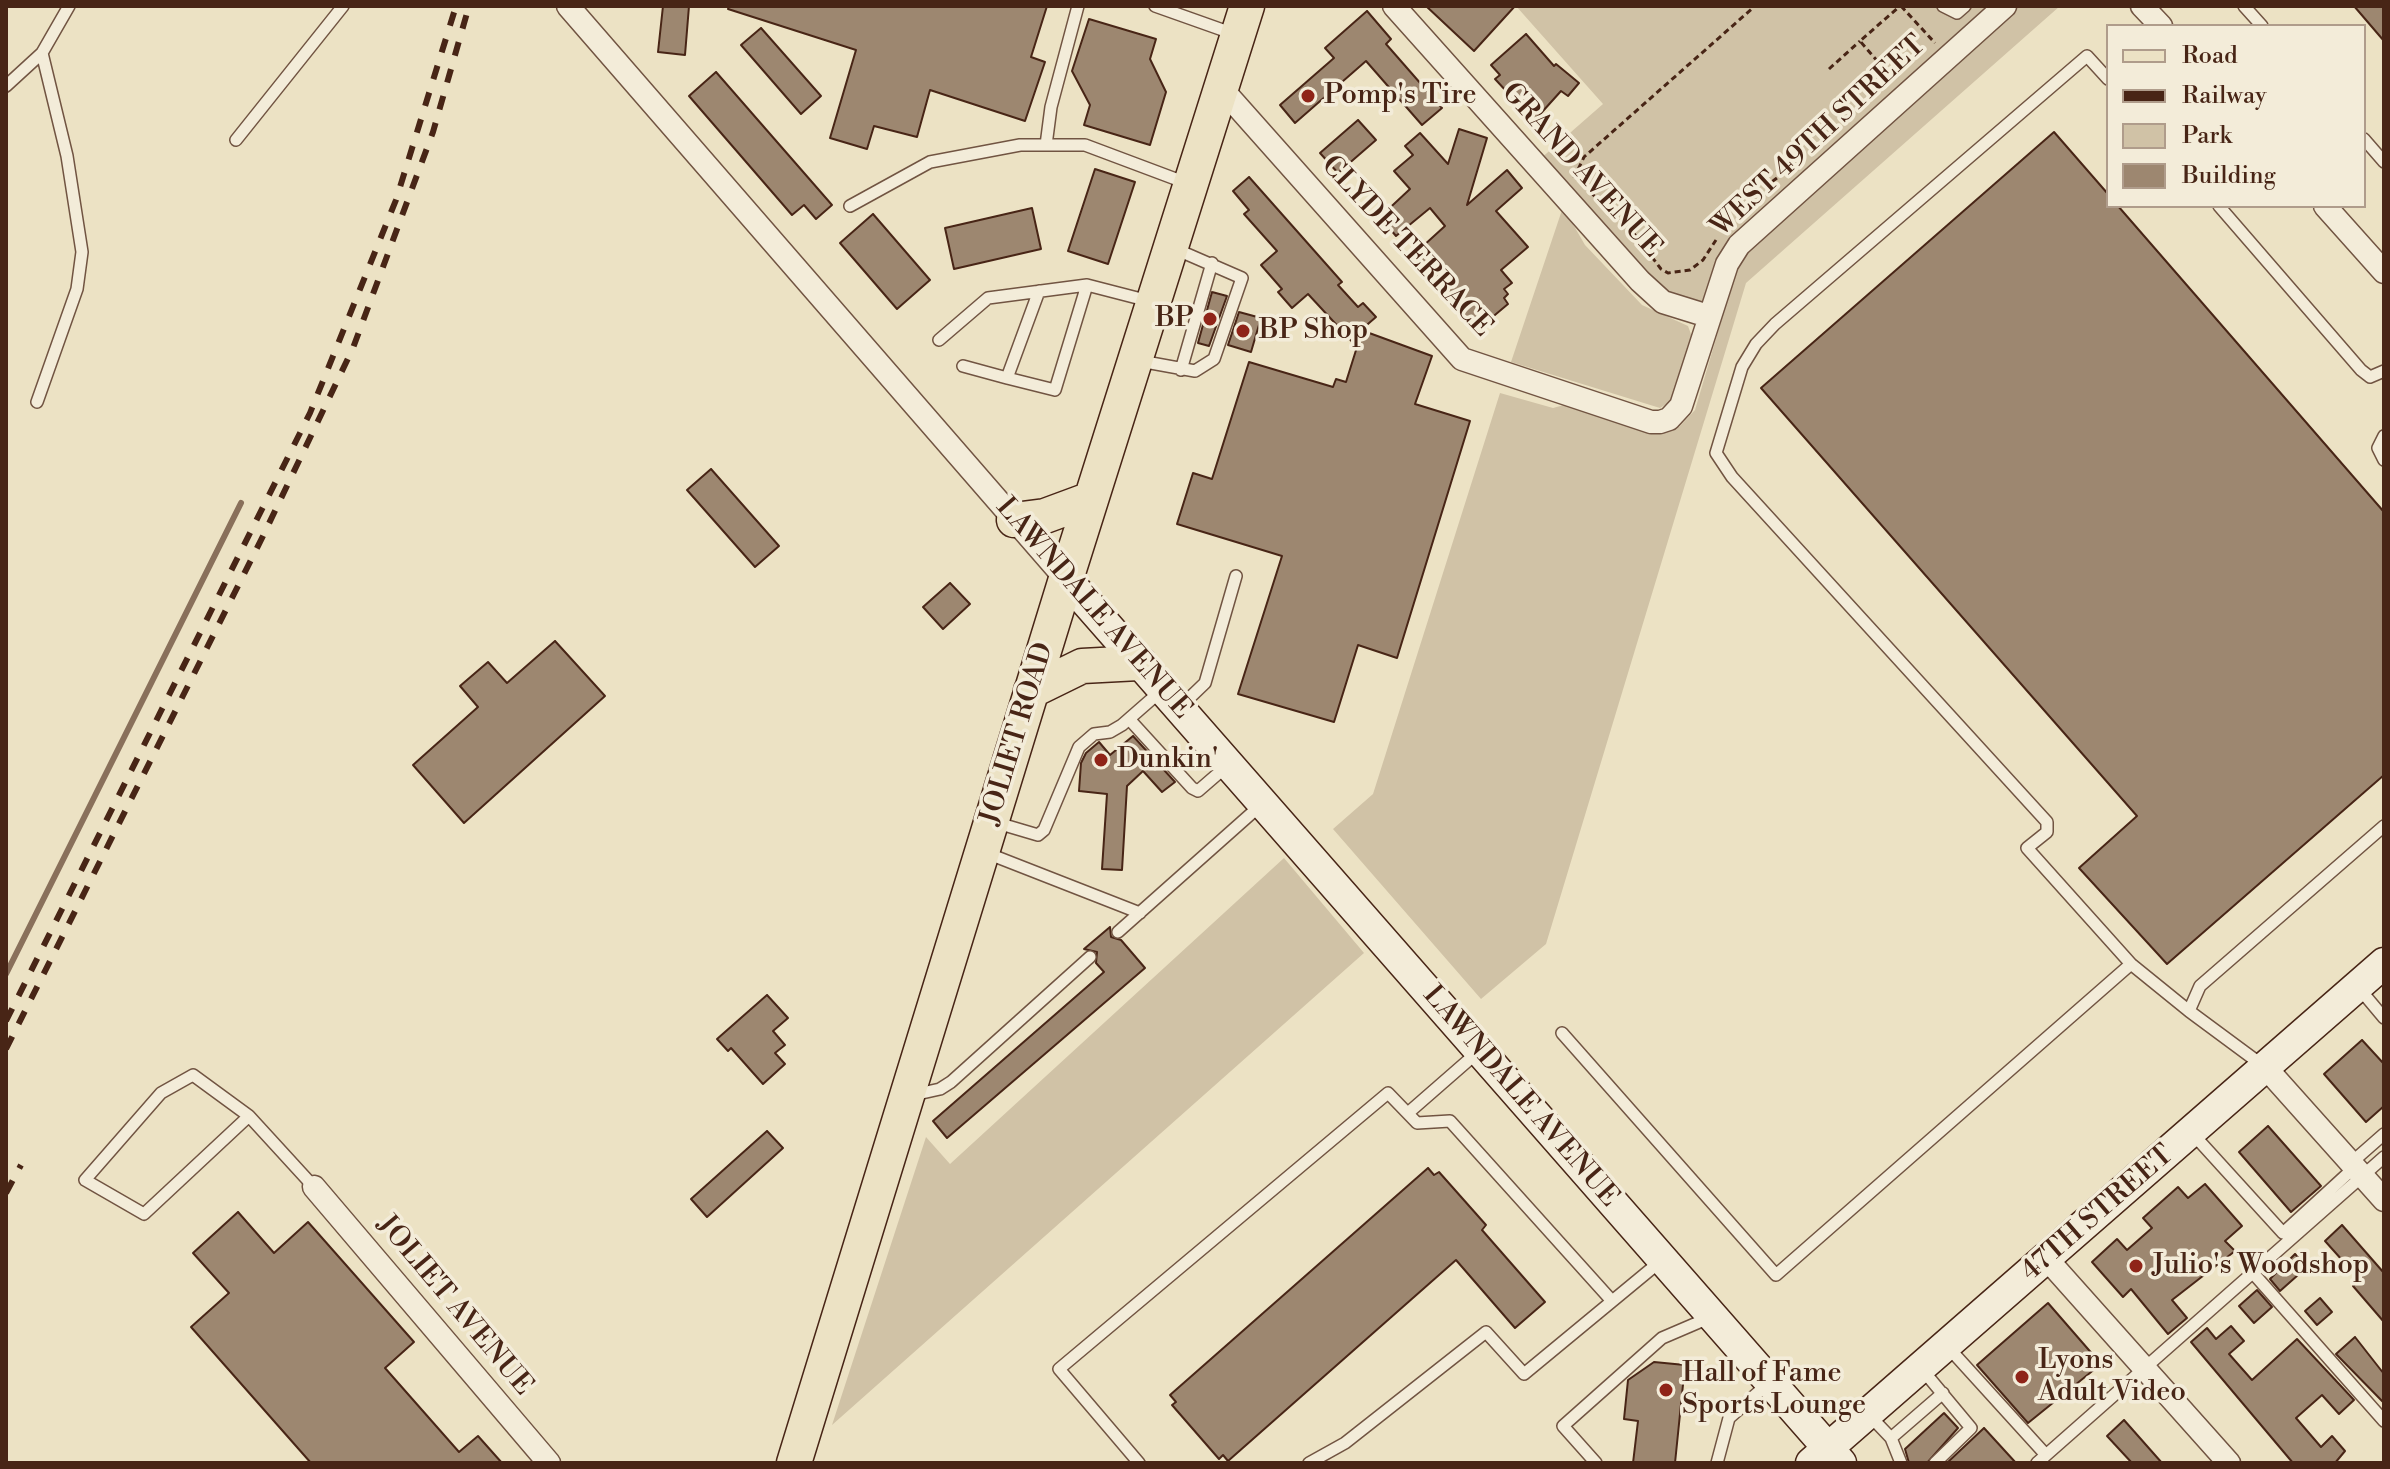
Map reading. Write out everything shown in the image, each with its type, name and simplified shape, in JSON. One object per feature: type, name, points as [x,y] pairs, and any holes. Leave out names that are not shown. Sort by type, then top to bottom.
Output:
[{"type":"main road","name":"JOLIET ROAD","points":[[794,1463],[1031,691],[1243,21]]},
{"type":"main road","points":[[1014,520],[1045,516],[1091,499]]},
{"type":"main road","points":[[1031,691],[1082,666],[1139,663]]},
{"type":"street","name":"LAWNDALE AVENUE","points":[[568,6],[1770,1382],[1827,1458]]},
{"type":"street","name":"GRAND AVENUE","points":[[1394,6],[1640,281],[1663,302],[1708,316]]},
{"type":"street","points":[[2142,6],[2159,24]]},
{"type":"street","name":"WEST 49TH STREET","points":[[1669,419],[1681,406],[1708,316],[1727,264],[1739,245],[2002,7]]},
{"type":"street","name":"CLYDE TERRACE","points":[[1222,89],[1462,359],[1651,422],[1669,419]]},
{"type":"street","points":[[2327,208],[2384,272]]},
{"type":"street","name":"47TH STREET","points":[[1827,1458],[1868,1414],[2384,963]]},
{"type":"street","points":[[2266,1068],[2384,1200]]},
{"type":"street","name":"JOLIET AVENUE","points":[[314,1187],[549,1463]]},
{"type":"street","points":[[2046,1258],[2229,1463]]},
{"type":"lane","points":[[6,86],[42,53],[69,6]]},
{"type":"lane","points":[[236,140],[343,6]]},
{"type":"lane","points":[[1046,145],[1051,107],[1078,6]]},
{"type":"lane","points":[[1155,6],[1243,21]]},
{"type":"lane","points":[[1943,6],[1957,13],[1965,6]]},
{"type":"lane","points":[[2244,6],[2260,24]]},
{"type":"lane","points":[[37,402],[77,289],[82,252],[67,156],[42,53]]},
{"type":"lane","points":[[2106,77],[2087,56],[1775,324],[1756,344],[1742,367],[1716,453],[1732,477],[1804,558],[2047,822],[2047,832],[2027,848],[2131,964],[2266,1068]]},
{"type":"lane","points":[[2366,141],[2384,162]]},
{"type":"lane","points":[[850,206],[930,162],[1020,145],[1085,145],[1191,184]]},
{"type":"lane","points":[[2221,208],[2361,370],[2370,377],[2384,371]]},
{"type":"lane","points":[[1135,360],[1195,371],[1214,359],[1242,278],[1171,247]]},
{"type":"lane","points":[[1181,370],[1212,263]]},
{"type":"lane","points":[[939,340],[988,298],[1087,285],[1153,302]]},
{"type":"lane","points":[[963,366],[1055,390],[1087,285]]},
{"type":"lane","points":[[1007,378],[1039,291]]},
{"type":"lane","points":[[2384,436],[2378,448],[2384,460]]},
{"type":"lane","points":[[986,836],[1038,835],[1044,830],[1079,747],[1094,734],[1110,732],[1129,719],[1205,683],[1236,576]]},
{"type":"lane","points":[[1129,719],[1198,791],[1229,765]]},
{"type":"lane","points":[[1118,932],[1262,803]]},
{"type":"lane","points":[[2189,1011],[2200,986],[2384,826]]},
{"type":"lane","points":[[986,836],[1140,913]]},
{"type":"lane","points":[[907,1096],[940,1089],[951,1082],[1090,957]]},
{"type":"lane","points":[[1562,1033],[1776,1275],[2131,964]]},
{"type":"lane","points":[[2357,987],[2384,1018]]},
{"type":"lane","points":[[1408,1113],[1479,1051]]},
{"type":"lane","points":[[249,1116],[144,1214],[85,1180],[161,1093],[193,1075],[249,1116],[314,1187]]},
{"type":"lane","points":[[1139,1463],[1059,1369],[1388,1093],[1417,1123],[1450,1121],[1612,1301]]},
{"type":"lane","points":[[2192,1132],[2283,1233],[2356,1169],[2384,1157]]},
{"type":"lane","points":[[1947,1345],[2042,1459],[2253,1273],[2356,1169],[2384,1134]]},
{"type":"lane","points":[[1309,1463],[1345,1443],[1486,1332],[1524,1374],[1662,1260]]},
{"type":"lane","points":[[2253,1273],[2384,1421]]},
{"type":"lane","points":[[1596,1463],[1563,1426],[1662,1338],[1712,1316]]},
{"type":"lane","points":[[1921,1367],[1971,1428],[1935,1463]]},
{"type":"lane","points":[[1717,1463],[1729,1418],[1770,1382]]},
{"type":"lane","points":[[1891,1438],[1943,1393]]},
{"type":"lane","points":[[1868,1414],[1891,1438],[1901,1463]]},
{"type":"path","points":[[1573,181],[1584,157],[1755,6]]},
{"type":"path","points":[[1829,69],[1900,6],[1935,43],[1924,51]]},
{"type":"path","points":[[1860,41],[1891,77]]},
{"type":"path","points":[[1874,94],[1914,58]]},
{"type":"path","points":[[1584,188],[1629,227],[1661,269],[1675,275],[1696,266],[1749,199],[1803,159]]},
{"type":"green space","points":[[1516,6],[2060,6],[1746,283],[1546,944],[1481,999],[1333,829],[1373,794],[1500,393],[1553,408],[1564,405],[1653,432],[1679,427],[1695,410],[1723,315],[1667,299],[1539,160],[1603,104]]},
{"type":"green space","points":[[1563,207],[1585,245],[1642,305],[1688,326],[1692,337],[1671,401],[1660,408],[1511,362]]},
{"type":"green space","points":[[1284,858],[1364,953],[832,1425],[926,1137],[950,1164]]},
{"type":"building","points":[[663,6],[689,6],[685,55],[658,52]]},
{"type":"building","points":[[729,6],[1047,6],[1031,57],[1045,62],[1025,121],[930,90],[917,137],[874,126],[867,149],[830,138],[856,50],[728,9]]},
{"type":"building","points":[[1426,6],[1515,6],[1474,51]]},
{"type":"building","points":[[2354,6],[2384,6],[2384,41]]},
{"type":"building","points":[[1367,11],[1391,39],[1386,44],[1442,108],[1422,125],[1366,61],[1295,123],[1280,105],[1334,58],[1325,48]]},
{"type":"building","points":[[1089,19],[1156,39],[1150,59],[1166,92],[1150,145],[1084,125],[1090,105],[1072,71]]},
{"type":"building","points":[[761,28],[821,96],[801,114],[741,45]]},
{"type":"building","points":[[1526,34],[1554,66],[1556,64],[1579,83],[1568,96],[1561,91],[1534,121],[1495,79],[1500,75],[1491,65]]},
{"type":"building","points":[[716,72],[832,205],[816,219],[804,205],[792,215],[689,96]]},
{"type":"building","points":[[1358,120],[1376,140],[1338,173],[1320,153]]},
{"type":"building","points":[[1459,129],[1487,138],[1467,205],[1507,170],[1522,188],[1496,211],[1528,247],[1501,270],[1512,283],[1504,289],[1508,294],[1504,298],[1508,304],[1477,330],[1411,257],[1445,226],[1430,208],[1396,236],[1380,217],[1410,189],[1394,171],[1413,155],[1405,146],[1420,133],[1448,164]]},
{"type":"building","points":[[2054,132],[2106,192],[2106,208],[2120,208],[2384,512],[2384,775],[2167,964],[2079,868],[2137,816],[1761,388]]},
{"type":"building","points":[[1095,169],[1135,182],[1108,264],[1068,251]]},
{"type":"building","points":[[1249,177],[1342,282],[1338,285],[1358,307],[1363,303],[1376,317],[1361,330],[1432,356],[1415,404],[1470,421],[1397,658],[1358,645],[1334,722],[1238,694],[1282,556],[1177,524],[1193,473],[1212,479],[1249,362],[1333,387],[1336,379],[1346,382],[1357,347],[1308,294],[1292,308],[1278,292],[1282,289],[1261,265],[1277,251],[1244,214],[1249,210],[1233,191]]},
{"type":"building","points":[[1032,208],[1041,249],[954,269],[945,228]]},
{"type":"building","points":[[873,214],[930,280],[897,309],[840,243]]},
{"type":"building","name":"BP","points":[[1212,292],[1227,296],[1209,346],[1198,343]]},
{"type":"building","name":"BP Shop","points":[[1239,312],[1261,318],[1251,352],[1228,345]]},
{"type":"building","points":[[711,469],[779,546],[755,567],[687,490]]},
{"type":"building","points":[[950,583],[970,604],[943,629],[923,607]]},
{"type":"building","points":[[555,641],[605,696],[464,823],[413,765],[478,707],[460,686],[488,662],[507,683]]},
{"type":"building","points":[[1133,736],[1175,782],[1162,792],[1143,771],[1127,786],[1122,870],[1102,869],[1107,794],[1079,791],[1081,763],[1086,753],[1099,742],[1110,755]]},
{"type":"building","points":[[1110,927],[1111,937],[1121,940],[1145,968],[947,1138],[933,1121],[1104,972],[1096,963],[1097,952],[1084,949]]},
{"type":"building","points":[[767,995],[788,1018],[773,1031],[785,1045],[775,1053],[785,1064],[763,1084],[731,1048],[728,1051],[717,1039]]},
{"type":"building","points":[[2362,1040],[2384,1064],[2384,1106],[2366,1122],[2324,1074]]},
{"type":"building","points":[[2268,1126],[2321,1186],[2291,1212],[2239,1152]]},
{"type":"building","points":[[767,1131],[783,1148],[707,1217],[691,1199]]},
{"type":"building","points":[[1428,1168],[1434,1175],[1439,1172],[1486,1225],[1482,1230],[1545,1302],[1515,1328],[1456,1260],[1228,1461],[1223,1455],[1219,1459],[1172,1405],[1176,1402],[1170,1395]]},
{"type":"building","points":[[2205,1184],[2242,1226],[2225,1241],[2235,1251],[2172,1300],[2187,1318],[2168,1334],[2131,1289],[2123,1297],[2092,1262],[2117,1239],[2127,1250],[2152,1228],[2143,1218],[2178,1187],[2188,1198]]},
{"type":"building","points":[[238,1212],[274,1253],[308,1222],[414,1342],[385,1368],[459,1452],[478,1436],[502,1463],[311,1463],[191,1327],[229,1293],[193,1253]]},
{"type":"building","points":[[2342,1225],[2384,1273],[2384,1322],[2353,1286],[2360,1280],[2325,1241]]},
{"type":"building","points":[[2295,1254],[2307,1267],[2280,1291],[2270,1279]]},
{"type":"building","points":[[2257,1290],[2272,1307],[2254,1323],[2239,1306]]},
{"type":"building","points":[[2320,1298],[2332,1312],[2317,1325],[2305,1311]]},
{"type":"building","points":[[2048,1303],[2101,1364],[2028,1423],[1977,1365]]},
{"type":"building","points":[[2231,1326],[2244,1341],[2229,1354],[2252,1380],[2297,1339],[2354,1400],[2339,1414],[2322,1395],[2296,1418],[2321,1447],[2332,1436],[2345,1451],[2335,1463],[2293,1463],[2191,1342],[2207,1328],[2216,1339]]},
{"type":"building","points":[[2355,1337],[2384,1374],[2384,1403],[2336,1354]]},
{"type":"building","points":[[1654,1362],[1685,1365],[1675,1463],[1633,1463],[1638,1421],[1624,1419],[1628,1380]]},
{"type":"building","points":[[1944,1413],[1958,1428],[1927,1463],[1909,1463],[1905,1449]]},
{"type":"building","points":[[2124,1420],[2162,1463],[2132,1463],[2107,1436]]},
{"type":"building","points":[[1984,1428],[2016,1463],[1949,1461]]},
{"type":"waterway","points":[[6,974],[241,503]]},
{"type":"railway","points":[[6,1021],[310,413],[396,200],[456,6]]},
{"type":"railway","points":[[6,1049],[263,536],[353,348],[433,132],[469,6]]},
{"type":"railway","points":[[6,1193],[21,1165]]},
{"type":"place","name":"Pomp's Tire","points":[[1308,96]]},
{"type":"place","name":"BP","points":[[1210,319]]},
{"type":"place","name":"BP Shop","points":[[1243,331]]},
{"type":"place","name":"Dunkin'","points":[[1101,760]]},
{"type":"place","name":"Julio's Woodshop","points":[[2136,1266]]},
{"type":"place","name":"Lyons Adult Video","points":[[2022,1377]]},
{"type":"place","name":"Hall of Fame Sports Lounge","points":[[1666,1390]]}]
